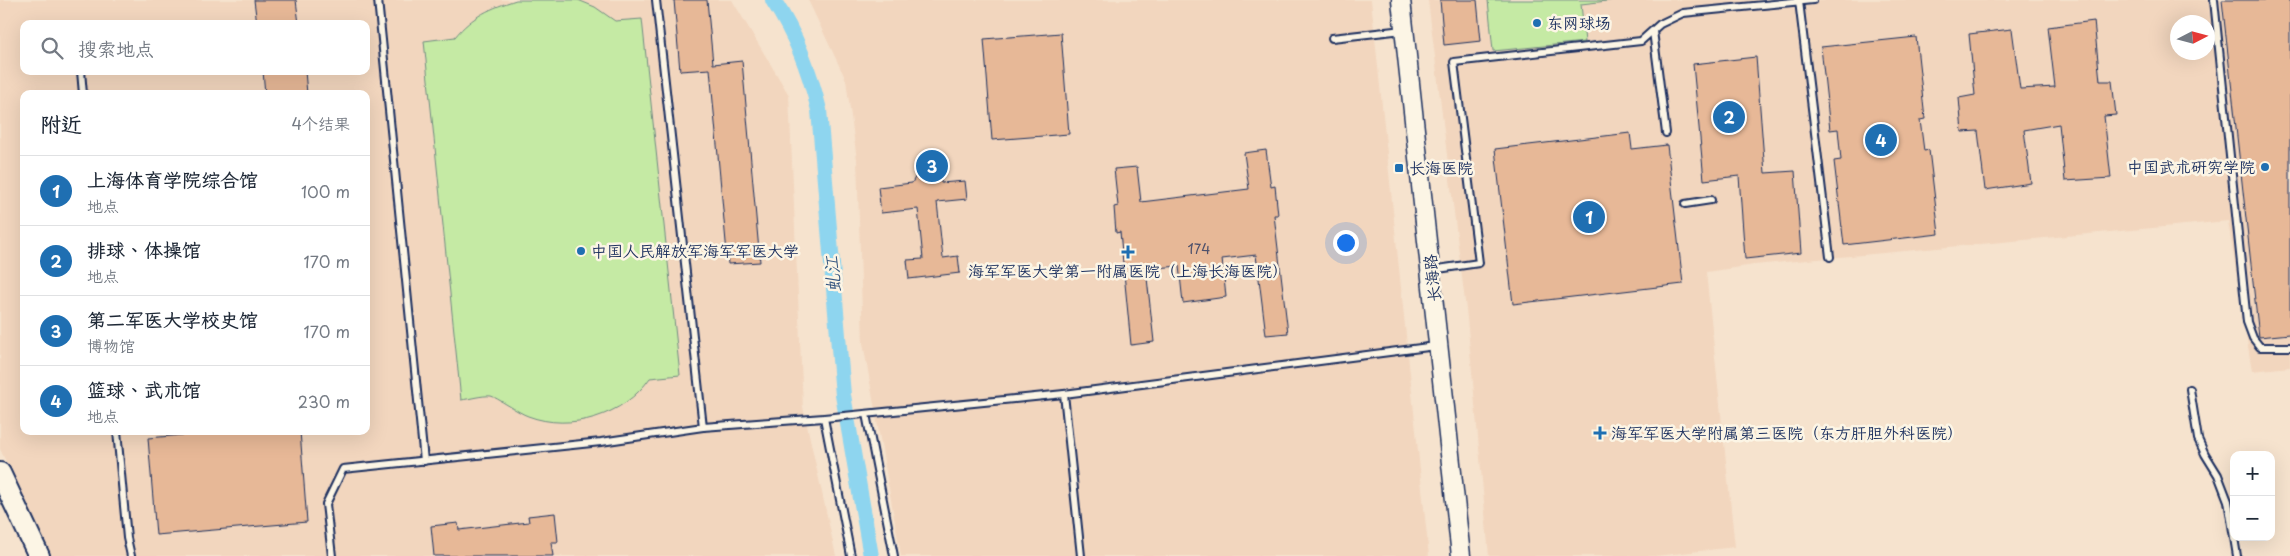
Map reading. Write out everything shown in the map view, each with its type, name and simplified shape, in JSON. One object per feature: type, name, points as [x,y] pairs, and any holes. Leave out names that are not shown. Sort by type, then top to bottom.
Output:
[{"type":"main road","points":[[0,473],[39,556]]},
{"type":"street","name":"长海路","points":[[1401,0],[1461,556]]},
{"type":"lane","points":[[378,0],[424,460]]},
{"type":"lane","points":[[656,0],[703,427]]},
{"type":"lane","points":[[1431,270],[1479,263],[1454,62],[1641,41],[1660,24],[1683,13],[1813,0]]},
{"type":"lane","points":[[2214,0],[2248,322],[2253,338],[2260,347],[2290,347]]},
{"type":"lane","points":[[1799,1],[1830,257]]},
{"type":"lane","points":[[1332,38],[1404,30]]},
{"type":"lane","points":[[1653,30],[1666,133]]},
{"type":"lane","points":[[81,75],[83,90]]},
{"type":"lane","points":[[1685,204],[1711,200]]},
{"type":"lane","points":[[332,556],[326,504],[343,469],[601,442],[703,427],[824,418],[1064,394],[1439,346]]},
{"type":"lane","points":[[2190,389],[2198,439],[2218,475],[2228,501],[2237,556]]},
{"type":"lane","points":[[1064,394],[1081,556]]},
{"type":"lane","points":[[863,413],[894,556]]},
{"type":"lane","points":[[824,418],[851,556]]},
{"type":"lane","points":[[117,435],[127,538],[131,556]]},
{"type":"shaded area","name":"中国人民解放军海军军医大学","points":[[0,0],[732,0],[789,95],[803,407],[836,556],[51,556],[0,449]]},
{"type":"shaded area","name":"海军军医大学第一附属医院（上海长海医院）","points":[[808,0],[1371,0],[1429,556],[901,556],[863,343],[857,160],[846,80]]},
{"type":"shaded area","points":[[1428,0],[2290,0],[2290,367],[2252,371],[2228,221],[1754,265],[1706,272],[1735,547],[1655,556],[1489,556],[1467,318]]},
{"type":"green space","points":[[516,0],[578,0],[595,7],[615,21],[642,19],[680,375],[650,378],[626,402],[611,411],[578,421],[544,421],[519,412],[491,396],[461,400],[424,41],[455,37],[475,18],[498,6]]},
{"type":"green space","name":"东网球场","points":[[1488,0],[1616,0],[1581,4],[1585,42],[1493,51]]},
{"type":"building","points":[[254,0],[296,0],[298,20],[256,20]]},
{"type":"building","points":[[674,0],[707,0],[713,64],[742,61],[760,262],[728,264],[710,69],[680,71]]},
{"type":"building","points":[[1440,0],[1477,0],[1481,41],[1444,45]]},
{"type":"building","name":"中国武术研究学院","points":[[2222,0],[2290,0],[2290,334],[2259,337]]},
{"type":"building","points":[[2094,21],[2100,81],[2112,81],[2116,115],[2104,116],[2111,178],[2065,181],[2059,124],[2024,130],[2031,183],[1985,190],[1978,131],[1962,132],[1959,98],[1975,95],[1969,34],[2012,29],[2020,89],[2055,87],[2048,27]]},
{"type":"building","points":[[1061,33],[1069,134],[992,140],[984,39]]},
{"type":"building","points":[[1916,37],[1925,119],[1920,120],[1924,151],[1929,150],[1939,234],[1844,245],[1834,161],[1841,160],[1838,129],[1830,130],[1821,47]]},
{"type":"building","points":[[1756,57],[1765,173],[1795,171],[1801,253],[1745,259],[1739,176],[1704,180],[1693,64]]},
{"type":"building","points":[[263,75],[305,75],[307,90],[265,90]]},
{"type":"building","points":[[1630,133],[1632,149],[1667,145],[1683,284],[1513,304],[1495,149]]},
{"type":"building","points":[[1266,150],[1271,187],[1275,186],[1278,215],[1274,215],[1288,333],[1266,335],[1256,255],[1222,259],[1226,297],[1183,303],[1179,266],[1146,269],[1154,342],[1131,345],[1120,232],[1116,233],[1114,207],[1118,206],[1114,169],[1137,167],[1141,202],[1249,189],[1244,153]]},
{"type":"building","points":[[930,165],[940,171],[941,183],[965,181],[967,199],[937,202],[943,258],[958,256],[960,273],[909,279],[907,260],[923,259],[918,209],[881,213],[878,187],[912,183],[920,168]]},
{"type":"building","points":[[183,435],[300,435],[307,522],[156,535],[148,438]]},
{"type":"building","points":[[555,513],[558,542],[551,542],[553,556],[434,556],[431,526],[458,523],[459,530],[529,522],[528,516]]},
{"type":"waterway","name":"虬江","points":[[773,0],[801,53],[819,110],[843,395],[871,556]]},
{"type":"place","name":"东网球场","points":[[1537,23]]},
{"type":"place","name":"排球、体操馆","points":[[1729,117]]},
{"type":"place","name":"篮球、武术馆","points":[[1881,140]]},
{"type":"place","name":"第二军医大学校史馆","points":[[932,166]]},
{"type":"place","name":"中国武术研究学院","points":[[2265,167]]},
{"type":"place","name":"长海医院","points":[[1399,168]]},
{"type":"place","name":"上海体育学院综合馆","points":[[1589,217]]},
{"type":"place","name":"中国人民解放军海军军医大学","points":[[581,251]]},
{"type":"place","name":"海军军医大学第一附属医院（上海长海医院）","points":[[1128,252]]},
{"type":"place","name":"海军军医大学附属第三医院（东方肝胆外科医院）","points":[[1600,433]]}]
